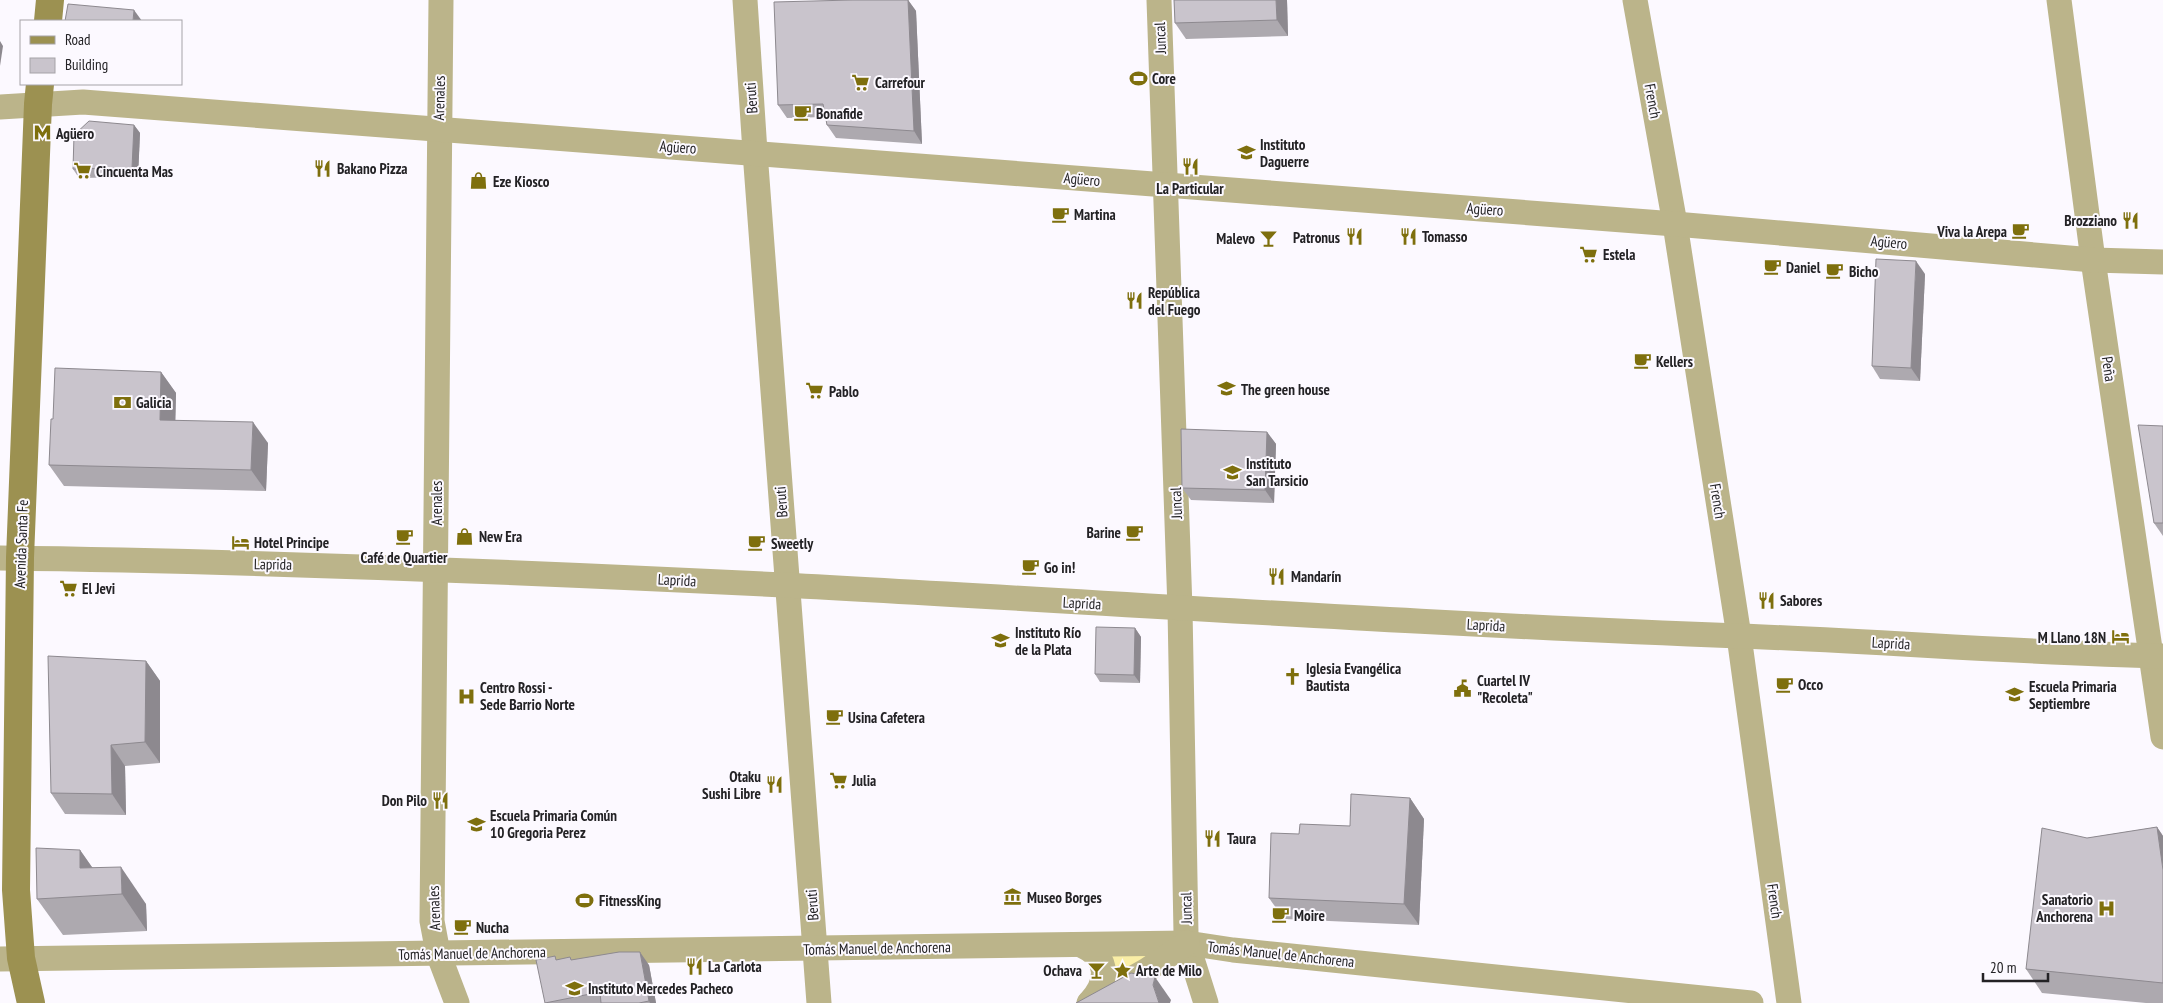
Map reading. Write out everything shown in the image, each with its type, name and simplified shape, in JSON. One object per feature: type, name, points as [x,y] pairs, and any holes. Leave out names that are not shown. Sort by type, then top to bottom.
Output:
[{"type":"main road","points":[[48,20],[50,0]]},
{"type":"main road","name":"Avenida Santa Fe","points":[[32,1003],[10,959],[16,890],[10,558],[39,94]]},
{"type":"street","name":"Arenales","points":[[441,0],[432,921],[438,953],[456,1003]]},
{"type":"street","name":"Beruti","points":[[745,0],[819,1003]]},
{"type":"street","name":"Juncal","points":[[1159,0],[1180,609],[1187,943],[1206,1003]]},
{"type":"street","name":"French","points":[[1635,0],[1675,224],[1739,636],[1789,1003]]},
{"type":"street","name":"Peña","points":[[2059,0],[2093,260],[2156,656],[2163,738]]},
{"type":"street","name":"Agüero","points":[[0,107],[39,94],[83,102],[1675,224],[2093,260],[2163,262]]},
{"type":"street","name":"Laprida","points":[[10,558],[436,568],[1646,634],[1739,636],[2156,656]]},
{"type":"street","name":"Tomás Manuel de Anchorena","points":[[10,959],[1083,946],[1187,943],[1233,950],[1751,1003]]},
{"type":"street","points":[[1089,1003],[1147,970],[1187,943]]},
{"type":"street","points":[[1083,946],[1092,950],[1099,958],[1103,968],[1101,988],[1089,1003]]},
{"type":"shaded area","points":[[1166,951],[1106,984],[1101,952]]},
{"type":"building","points":[[908,0],[914,131],[827,125],[823,104],[778,105],[774,2]]},
{"type":"building","points":[[1174,0],[1276,0],[1277,20],[1175,23]]},
{"type":"building","points":[[68,4],[134,10],[133,20],[65,20]]},
{"type":"building","points":[[89,121],[134,125],[132,168],[73,169],[74,135]]},
{"type":"building","points":[[1876,259],[1916,261],[1911,368],[1872,366]]},
{"type":"building","points":[[55,368],[161,372],[160,420],[253,422],[251,470],[49,465]]},
{"type":"building","points":[[2138,425],[2163,426],[2163,523],[2154,523]]},
{"type":"building","name":"Instituto San Tarsicio","points":[[1181,429],[1267,432],[1265,490],[1182,488]]},
{"type":"building","points":[[1096,627],[1135,628],[1134,675],[1095,674]]},
{"type":"building","points":[[48,656],[146,661],[145,742],[111,745],[112,794],[51,793]]},
{"type":"building","points":[[1351,794],[1410,798],[1404,904],[1269,898],[1271,833],[1299,834],[1300,824],[1350,826]]},
{"type":"building","name":"Sanatorio Anchorena","points":[[2157,827],[2163,870],[2163,983],[2026,969],[2042,828],[2087,838]]},
{"type":"building","points":[[36,848],[80,850],[80,868],[121,867],[122,894],[37,899]]},
{"type":"building","points":[[619,952],[640,952],[649,1001],[639,1003],[601,1003],[600,992],[545,1003],[536,960],[555,956],[556,960],[570,957],[571,960]]},
{"type":"building","points":[[1131,973],[1155,977],[1153,985],[1159,1003],[1076,1003]]},
{"type":"place","name":"Core","points":[[1138,78]]},
{"type":"place","name":"Carrefour","points":[[861,82]]},
{"type":"place","name":"Bonafide","points":[[802,113]]},
{"type":"place","name":"Agüero","points":[[42,133]]},
{"type":"place","name":"Instituto Daguerre","points":[[1246,153]]},
{"type":"place","name":"La Particular","points":[[1190,167]]},
{"type":"place","name":"Bakano Pizza","points":[[323,168]]},
{"type":"place","name":"Cincuenta Mas","points":[[82,171]]},
{"type":"place","name":"Eze Kiosco","points":[[479,181]]},
{"type":"place","name":"Martina","points":[[1060,214]]},
{"type":"place","name":"Brozziano","points":[[2131,220]]},
{"type":"place","name":"Viva la Arepa","points":[[2021,231]]},
{"type":"place","name":"Tomasso","points":[[1408,236]]},
{"type":"place","name":"Patronus","points":[[1354,237]]},
{"type":"place","name":"Malevo","points":[[1269,238]]},
{"type":"place","name":"Estela","points":[[1589,254]]},
{"type":"place","name":"Daniel","points":[[1772,267]]},
{"type":"place","name":"Bicho","points":[[1835,271]]},
{"type":"place","name":"República del Fuego","points":[[1134,301]]},
{"type":"place","name":"Kellers","points":[[1642,361]]},
{"type":"place","name":"The green house","points":[[1227,389]]},
{"type":"place","name":"Pablo","points":[[815,391]]},
{"type":"place","name":"Galicia","points":[[122,402]]},
{"type":"place","name":"Instituto San Tarsicio","points":[[1232,472]]},
{"type":"place","name":"Barine","points":[[1135,532]]},
{"type":"place","name":"Café de Quartier","points":[[404,536]]},
{"type":"place","name":"New Era","points":[[465,536]]},
{"type":"place","name":"Hotel Principe","points":[[240,542]]},
{"type":"place","name":"Sweetly","points":[[757,543]]},
{"type":"place","name":"Go in!","points":[[1030,567]]},
{"type":"place","name":"Mandarín","points":[[1277,576]]},
{"type":"place","name":"El Jevi","points":[[68,588]]},
{"type":"place","name":"Sabores","points":[[1766,600]]},
{"type":"place","name":"M Llano 18N","points":[[2120,637]]},
{"type":"place","name":"Instituto Río de la Plata","points":[[1001,641]]},
{"type":"place","name":"Iglesia Evangélica Bautista","points":[[1292,677]]},
{"type":"place","name":"Occo","points":[[1784,684]]},
{"type":"place","name":"Cuartel IV \"Recoleta\"","points":[[1463,689]]},
{"type":"place","name":"Escuela Primaria Septiembre","points":[[2015,695]]},
{"type":"place","name":"Centro Rossi - Sede Barrio Norte","points":[[466,696]]},
{"type":"place","name":"Usina Cafetera","points":[[834,717]]},
{"type":"place","name":"Julia","points":[[838,780]]},
{"type":"place","name":"Otaku Sushi Libre","points":[[775,785]]},
{"type":"place","name":"Don Pilo","points":[[441,800]]},
{"type":"place","name":"Escuela Primaria Común 10 Gregoria Perez","points":[[476,824]]},
{"type":"place","name":"Taura","points":[[1213,838]]},
{"type":"place","name":"Museo Borges","points":[[1013,897]]},
{"type":"place","name":"FitnessKing","points":[[585,900]]},
{"type":"place","name":"Sanatorio Anchorena","points":[[2107,908]]},
{"type":"place","name":"Moire","points":[[1280,915]]},
{"type":"place","name":"Nucha","points":[[462,927]]},
{"type":"place","name":"La Carlota","points":[[694,966]]},
{"type":"place","name":"Ochava","points":[[1096,970]]},
{"type":"place","name":"Arte de Milo","points":[[1122,970]]},
{"type":"place","name":"Instituto Mercedes Pacheco","points":[[574,988]]}]
